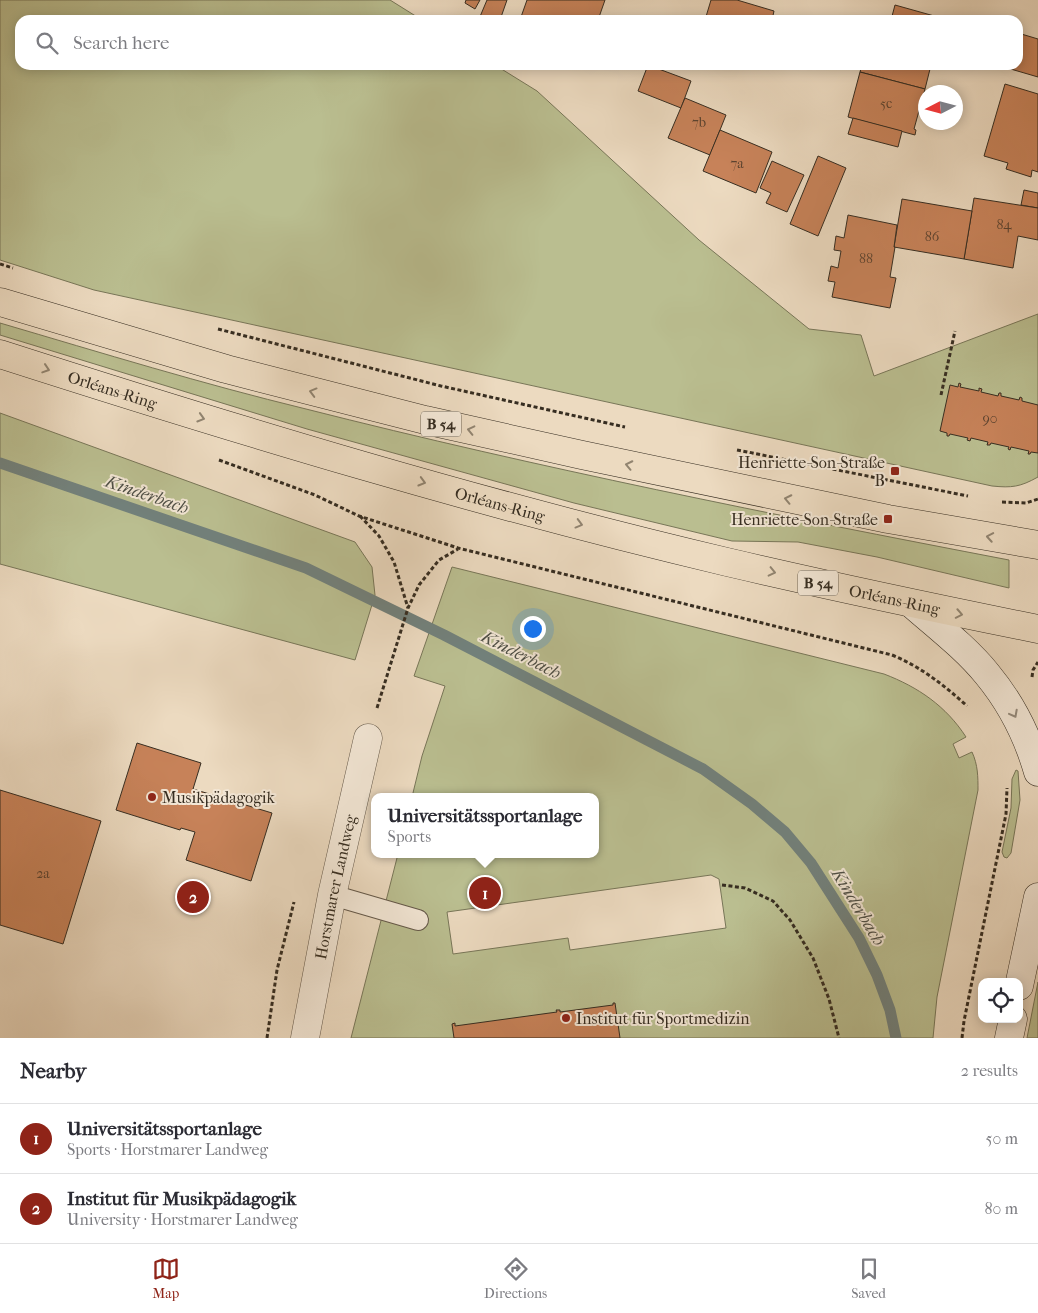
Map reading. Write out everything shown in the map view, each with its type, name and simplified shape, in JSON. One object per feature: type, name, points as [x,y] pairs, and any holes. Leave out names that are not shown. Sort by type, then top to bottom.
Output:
[{"type":"main road","name":"B 54","points":[[0,302],[226,369],[425,420],[878,518],[1038,546]]},
{"type":"main road","name":"Orléans-Ring","points":[[0,354],[271,439],[504,505],[725,561],[912,604],[1038,630]]},
{"type":"main road","name":"B 54","points":[[912,604],[987,673],[1010,707],[1032,752],[1038,772]]},
{"type":"main road","name":"Horstmarer Landweg","points":[[305,1038],[332,895],[368,738]]},
{"type":"main road","points":[[1021,978],[1038,897]]},
{"type":"main road","points":[[1009,1038],[1012,1023]]},
{"type":"lane","points":[[332,895],[418,920]]},
{"type":"path","points":[[0,264],[16,269]]},
{"type":"path","points":[[209,327],[441,386],[629,428]]},
{"type":"path","points":[[940,395],[954,331]]},
{"type":"path","points":[[733,450],[972,497]]},
{"type":"path","points":[[213,458],[315,495],[360,516],[458,548],[892,655],[912,663],[943,684],[972,711]]},
{"type":"path","points":[[998,502],[1026,502],[1038,499]]},
{"type":"path","points":[[360,516],[378,536],[394,562],[408,608]]},
{"type":"path","points":[[368,738],[408,608],[419,585],[439,560],[458,548]]},
{"type":"path","points":[[1038,662],[1033,670],[1038,672]]},
{"type":"path","points":[[962,1038],[1004,822],[1007,786]]},
{"type":"path","points":[[722,885],[745,888],[773,901],[790,920],[813,958],[829,999],[839,1038]]},
{"type":"green space","points":[[0,0],[390,0],[414,15],[15,15],[15,70],[503,70],[537,91],[699,240],[809,329],[861,335],[874,376],[1038,314],[1038,477],[1016,486],[992,486],[94,290],[0,260]]},
{"type":"green space","points":[[0,323],[229,389],[393,431],[657,490],[1009,560],[1009,588],[877,557],[798,542],[732,541],[574,503],[307,429],[0,335]]},
{"type":"green space","points":[[0,413],[355,542],[372,567],[375,595],[355,660],[0,564]]},
{"type":"green space","points":[[452,567],[884,674],[920,691],[950,716],[966,737],[953,744],[959,758],[972,752],[978,776],[978,790],[937,997],[933,1038],[351,1038],[397,858],[599,858],[599,793],[413,793],[422,756],[445,686],[414,676]],"holes":[[[711,875],[719,879],[726,928],[570,950],[568,938],[453,954],[447,912]]]},
{"type":"green space","points":[[1016,770],[1018,771],[1020,800],[1011,853],[1007,858],[1004,857],[1002,852],[1011,808],[1012,779]]},
{"type":"green space","points":[[1038,982],[1038,1038],[1027,1038]]},
{"type":"building","points":[[466,0],[480,0],[475,9],[465,3]]},
{"type":"building","points":[[487,0],[507,0],[502,15],[481,15]]},
{"type":"building","points":[[527,0],[605,0],[600,15],[522,15]]},
{"type":"building","points":[[711,0],[737,0],[774,11],[773,15],[706,15]]},
{"type":"building","points":[[895,5],[931,15],[892,15]]},
{"type":"building","points":[[1023,34],[1038,39],[1038,77],[1014,70],[1023,70]]},
{"type":"building","points":[[646,70],[661,70],[691,81],[681,108],[638,91]]},
{"type":"building","points":[[861,70],[930,70],[926,85],[918,85],[918,87],[860,72]]},
{"type":"building","points":[[860,72],[918,87],[918,114],[914,129],[916,130],[915,135],[848,117]]},
{"type":"building","points":[[1005,84],[1038,94],[1038,172],[1032,170],[1031,177],[1006,169],[1008,163],[984,156]]},
{"type":"building","points":[[685,98],[726,115],[710,155],[668,138]]},
{"type":"building","points":[[853,118],[902,131],[898,147],[848,134]]},
{"type":"building","points":[[720,130],[772,152],[756,193],[703,171]]},
{"type":"building","points":[[818,156],[846,168],[818,236],[790,224]]},
{"type":"building","points":[[772,161],[804,175],[787,212],[766,203],[771,193],[760,188]]},
{"type":"building","points":[[1024,190],[1038,193],[1038,208],[1021,205]]},
{"type":"building","points":[[974,198],[1038,208],[1038,240],[1018,236],[1013,268],[964,259]]},
{"type":"building","points":[[902,199],[972,211],[964,259],[894,247]]},
{"type":"building","points":[[848,215],[897,225],[890,277],[896,278],[890,308],[832,297],[835,282],[828,281],[831,266],[838,268],[841,251],[834,250],[836,236],[844,238]]},
{"type":"building","points":[[959,383],[961,384],[960,387],[979,391],[979,388],[982,389],[981,392],[998,396],[1001,393],[1001,396],[1019,400],[1020,397],[1022,401],[1038,405],[1038,453],[1031,452],[1028,454],[1029,451],[1011,447],[1010,450],[1008,449],[1009,447],[991,443],[987,445],[988,442],[971,438],[970,441],[967,440],[968,438],[950,434],[947,436],[947,433],[940,431],[950,385],[958,387]]},
{"type":"building","points":[[137,743],[201,763],[193,789],[272,813],[251,881],[186,860],[195,832],[181,828],[180,830],[116,810]]},
{"type":"building","points":[[0,790],[101,821],[63,944],[0,925]]},
{"type":"building","name":"Institut für Sportmedizin","points":[[615,1003],[620,1038],[454,1038],[452,1024],[455,1023],[455,1026],[557,1012],[556,1010],[560,1010],[560,1012],[613,1005]]},
{"type":"waterway","name":"Kinderbach","points":[[0,463],[306,568],[444,635],[703,769],[752,804],[785,832],[811,863],[859,938],[877,975],[890,1010],[896,1038]]},
{"type":"place","name":"Henriette-Son-Straße B","points":[[895,471]]},
{"type":"place","name":"Henriette-Son-Straße","points":[[888,519]]},
{"type":"place","name":"Musikpädagogik","points":[[152,797]]},
{"type":"place","name":"Universitätssportanlage","points":[[485,893]]},
{"type":"place","name":"Institut für Musikpädagogik","points":[[193,897]]},
{"type":"place","name":"Institut für Sportmedizin","points":[[566,1018]]}]
